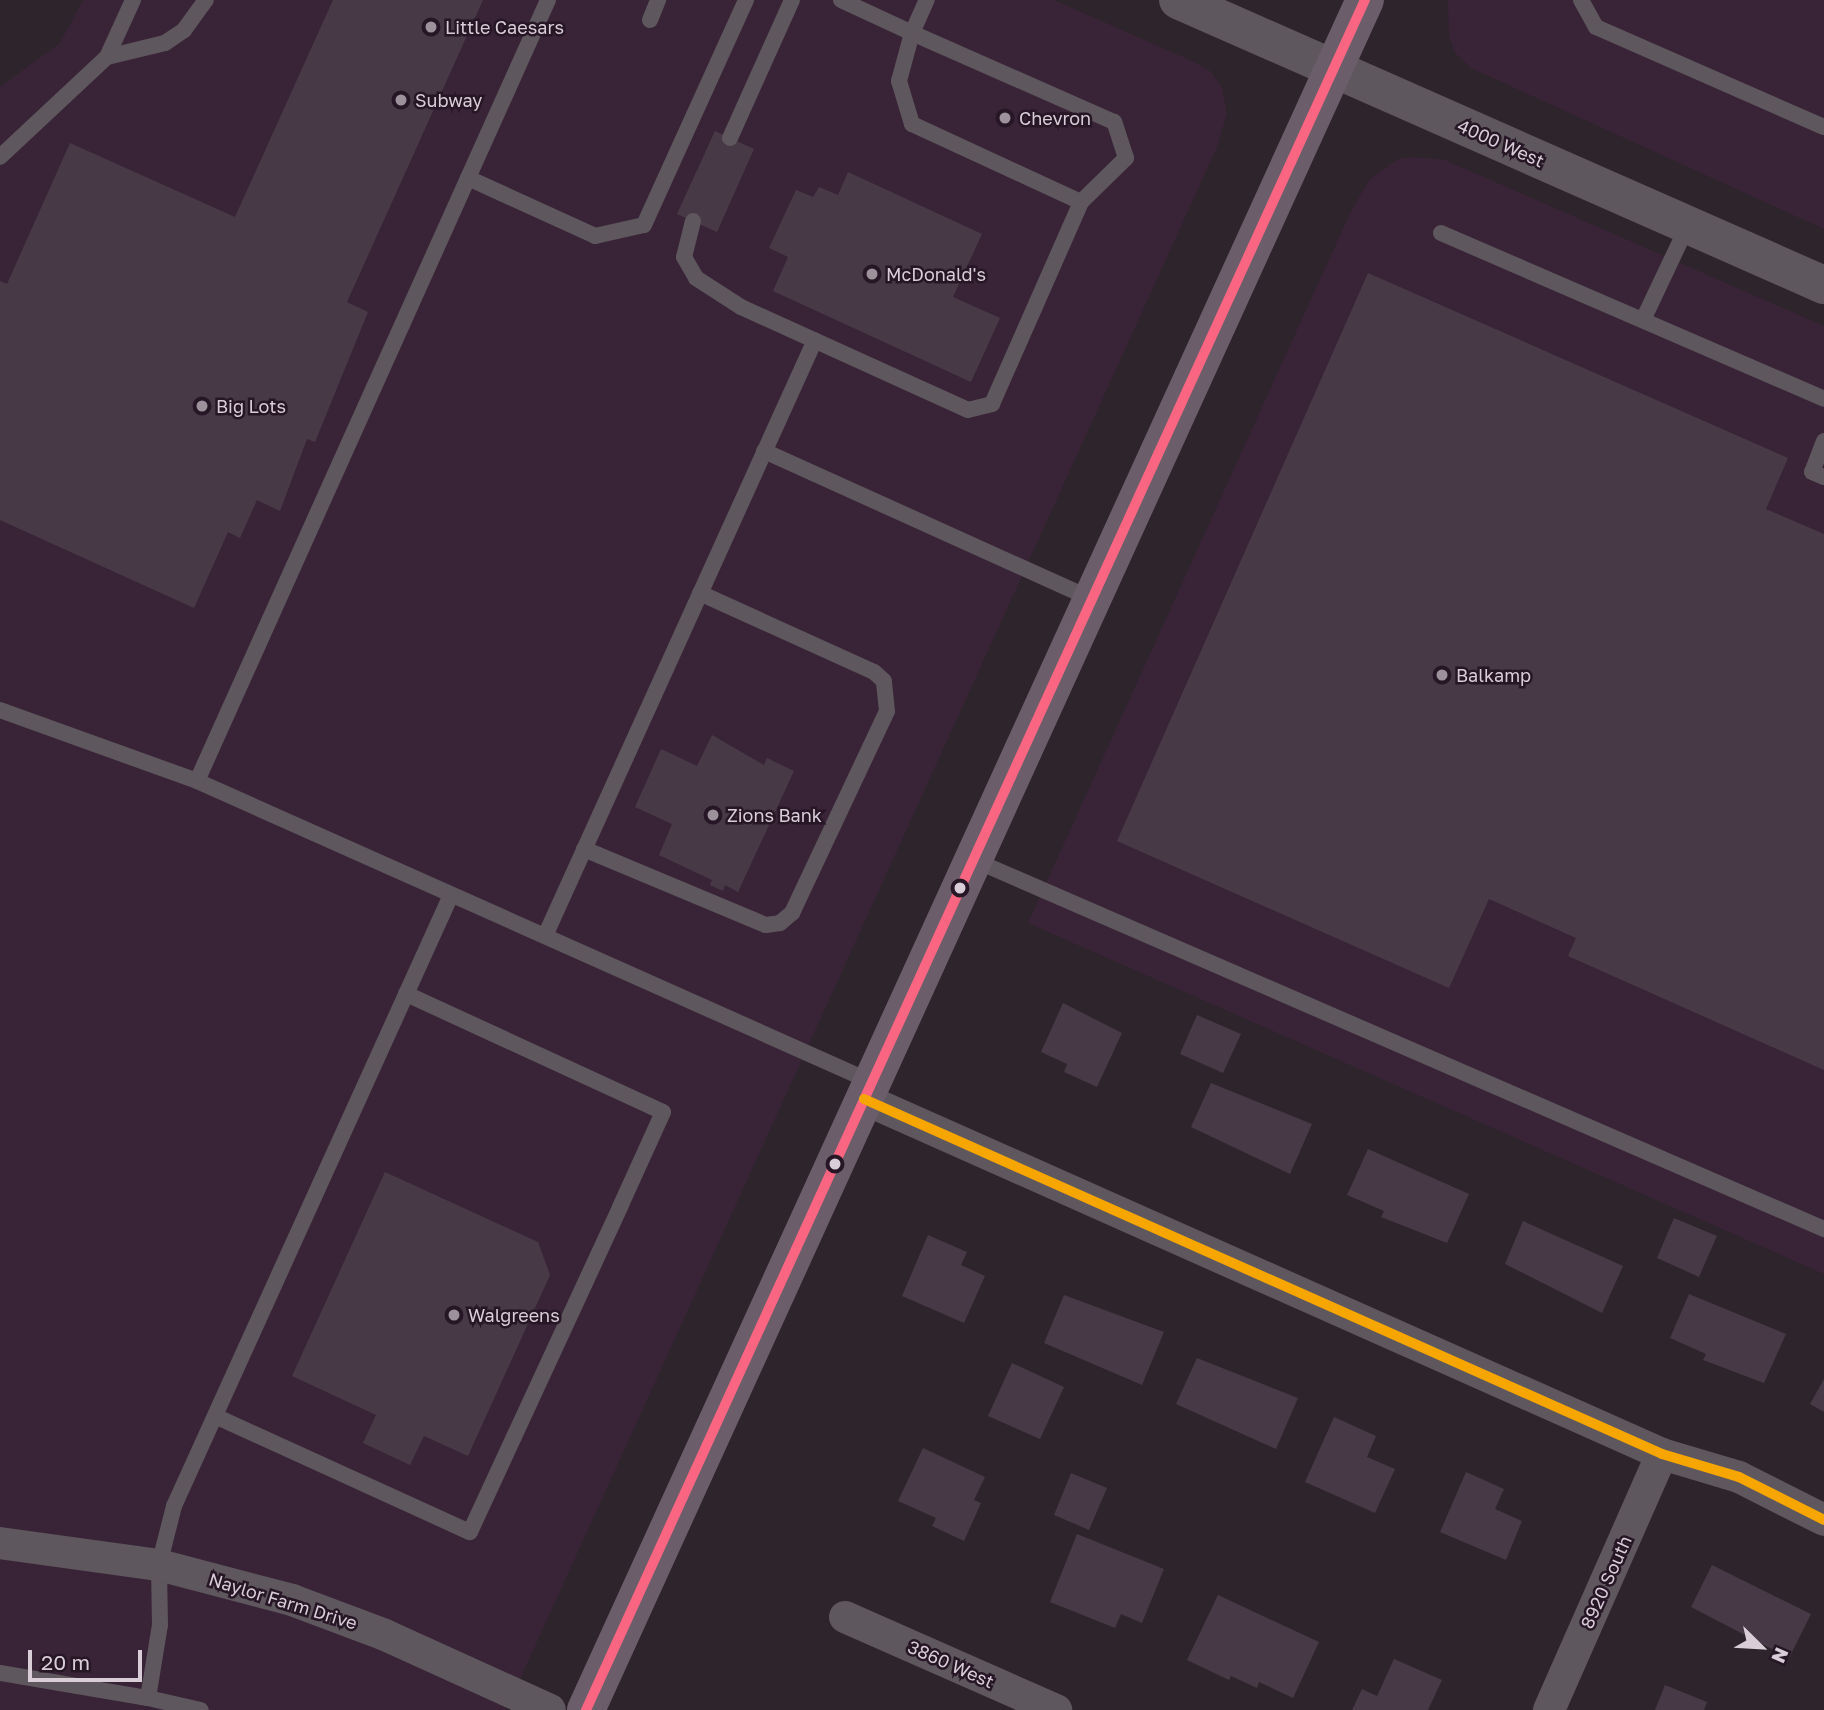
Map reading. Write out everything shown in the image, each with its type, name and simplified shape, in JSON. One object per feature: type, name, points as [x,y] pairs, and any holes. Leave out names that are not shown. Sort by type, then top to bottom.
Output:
[{"type":"main road","name":"4000 West","points":[[1178,0],[1824,285]]},
{"type":"main road","points":[[586,1710],[1365,0]]},
{"type":"street","points":[[868,1091],[1662,1454],[1739,1477],[1824,1520]]},
{"type":"street","name":"8920 South","points":[[1549,1710],[1662,1454]]},
{"type":"street","name":"Naylor Farm Drive","points":[[0,1543],[159,1565],[339,1616],[550,1710]]},
{"type":"street","name":"3860 West","points":[[845,1617],[1056,1710]]},
{"type":"lane","points":[[0,156],[107,57],[133,0]]},
{"type":"lane","points":[[107,57],[165,43],[184,30],[206,0]]},
{"type":"lane","points":[[197,781],[548,0]]},
{"type":"lane","points":[[649,20],[659,0]]},
{"type":"lane","points":[[468,178],[595,236],[644,225],[746,0]]},
{"type":"lane","points":[[730,138],[793,0]]},
{"type":"lane","points":[[693,221],[684,257],[696,278],[741,307],[968,410],[992,404],[1081,202],[1126,158],[1114,122],[841,0]]},
{"type":"lane","points":[[927,0],[912,33],[899,80],[912,124],[1081,202]]},
{"type":"lane","points":[[1581,0],[1596,27],[1824,127]]},
{"type":"lane","points":[[1643,320],[1688,225]]},
{"type":"lane","points":[[1441,233],[1824,399]]},
{"type":"lane","points":[[545,936],[815,340]]},
{"type":"lane","points":[[1824,441],[1812,472],[1824,477]]},
{"type":"lane","points":[[764,451],[1091,599]]},
{"type":"lane","points":[[584,849],[766,925],[780,923],[792,913],[889,699],[884,681],[874,672],[700,593]]},
{"type":"lane","points":[[0,710],[197,781],[545,936],[868,1091]]},
{"type":"lane","points":[[974,860],[1824,1229]]},
{"type":"lane","points":[[148,1698],[160,1625],[159,1565],[174,1506],[452,895]]},
{"type":"lane","points":[[215,1416],[470,1532],[663,1112],[406,994]]},
{"type":"lane","points":[[0,1673],[148,1698],[201,1710]]},
{"type":"shaded area","points":[[83,0],[1054,0],[1192,61],[1210,71],[1222,88],[1227,113],[1217,147],[506,1710],[0,1710],[0,87],[60,43]]},
{"type":"shaded area","points":[[1448,0],[1824,0],[1824,229],[1471,68],[1455,53],[1449,35]]},
{"type":"shaded area","points":[[1412,157],[1445,160],[1824,326],[1824,1274],[1028,923],[1351,211],[1370,179],[1398,159]]},
{"type":"building","points":[[333,0],[483,0],[347,302],[368,312],[315,442],[307,439],[280,511],[257,500],[240,538],[228,532],[194,608],[0,520],[0,281],[7,284],[70,143],[235,217]]},
{"type":"building","points":[[715,131],[754,149],[717,232],[677,214]]},
{"type":"building","name":"McDonald's","points":[[848,172],[982,234],[953,297],[1000,318],[971,382],[773,291],[788,257],[769,248],[796,190],[813,197],[819,187],[838,195]]},
{"type":"building","name":"Balkamp","points":[[1368,273],[1788,458],[1766,509],[1824,534],[1824,1070],[1568,956],[1576,938],[1489,899],[1449,988],[1117,841]]},
{"type":"building","name":"Zions Bank","points":[[712,735],[764,765],[767,758],[794,771],[738,892],[725,885],[723,891],[710,885],[712,880],[659,855],[672,824],[635,807],[661,749],[697,766]]},
{"type":"building","points":[[1063,1003],[1122,1033],[1097,1087],[1064,1072],[1067,1064],[1041,1052]]},
{"type":"building","points":[[1197,1015],[1241,1034],[1223,1073],[1180,1054]]},
{"type":"building","points":[[1211,1083],[1312,1124],[1290,1174],[1191,1127]]},
{"type":"building","points":[[1368,1149],[1469,1194],[1447,1243],[1381,1217],[1384,1211],[1347,1195]]},
{"type":"building","name":"Walgreens","points":[[385,1172],[538,1242],[550,1275],[468,1456],[424,1436],[410,1465],[363,1443],[376,1415],[292,1376]]},
{"type":"building","points":[[1674,1218],[1717,1236],[1699,1277],[1657,1258]]},
{"type":"building","points":[[1523,1221],[1623,1266],[1602,1313],[1505,1264]]},
{"type":"building","points":[[928,1235],[967,1252],[961,1265],[985,1276],[964,1323],[902,1296]]},
{"type":"building","points":[[1689,1294],[1786,1334],[1764,1383],[1703,1360],[1706,1354],[1670,1338]]},
{"type":"building","points":[[1064,1295],[1164,1332],[1142,1385],[1044,1343]]},
{"type":"building","points":[[1197,1358],[1298,1398],[1276,1449],[1176,1404]]},
{"type":"building","points":[[1012,1363],[1064,1387],[1040,1439],[988,1416]]},
{"type":"building","points":[[1824,1379],[1824,1412],[1810,1404]]},
{"type":"building","points":[[1334,1417],[1376,1436],[1367,1457],[1395,1469],[1375,1513],[1305,1482]]},
{"type":"building","points":[[923,1448],[985,1477],[974,1500],[981,1503],[964,1541],[932,1526],[936,1518],[898,1501]]},
{"type":"building","points":[[1466,1472],[1504,1489],[1495,1509],[1522,1521],[1506,1560],[1440,1532]]},
{"type":"building","points":[[1071,1473],[1107,1488],[1089,1530],[1054,1515]]},
{"type":"building","points":[[1077,1534],[1164,1569],[1142,1623],[1121,1614],[1115,1628],[1050,1602]]},
{"type":"building","points":[[1712,1565],[1811,1614],[1789,1658],[1691,1607]]},
{"type":"building","points":[[1218,1595],[1319,1642],[1293,1698],[1259,1682],[1257,1688],[1231,1676],[1229,1680],[1187,1660]]},
{"type":"building","points":[[1394,1659],[1442,1680],[1428,1710],[1352,1710],[1362,1689],[1377,1696]]},
{"type":"building","points":[[1665,1685],[1707,1702],[1704,1710],[1655,1710]]},
{"type":"transit line","points":[[586,1710],[1365,0]]},
{"type":"transit line","points":[[864,1099],[1662,1454],[1739,1477],[1824,1520]]},
{"type":"place","name":"Little Caesars","points":[[431,27]]},
{"type":"place","name":"Subway","points":[[401,100]]},
{"type":"place","name":"Chevron","points":[[1005,118]]},
{"type":"place","name":"McDonald's","points":[[872,274]]},
{"type":"place","name":"Big Lots","points":[[202,406]]},
{"type":"place","name":"Balkamp","points":[[1442,675]]},
{"type":"place","name":"Zions Bank","points":[[713,815]]},
{"type":"place","name":"Walgreens","points":[[454,1315]]}]
